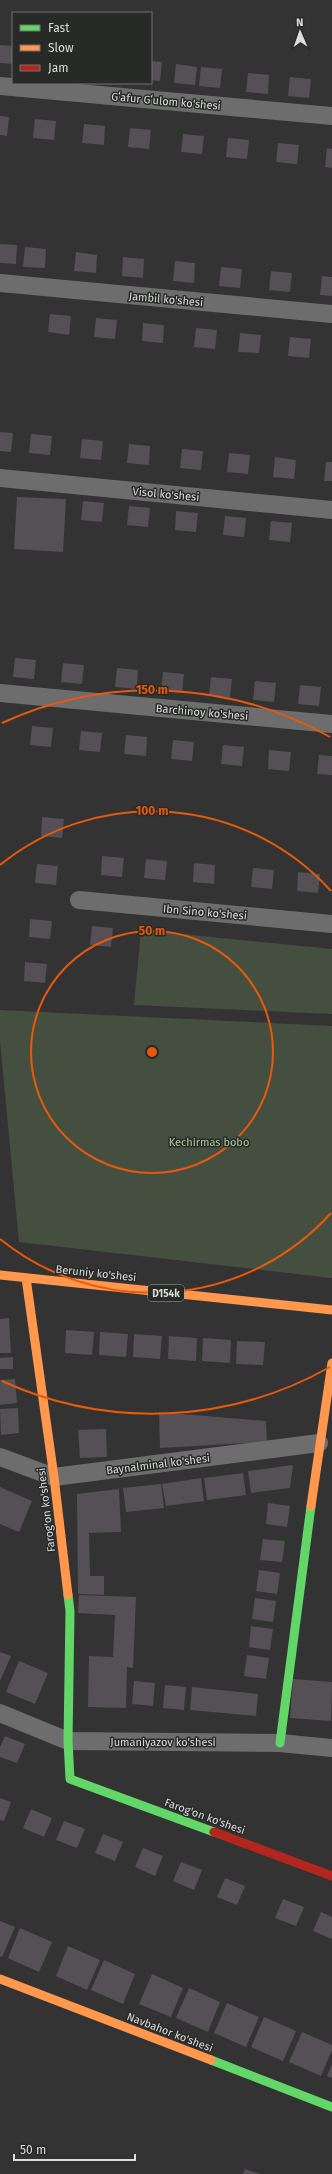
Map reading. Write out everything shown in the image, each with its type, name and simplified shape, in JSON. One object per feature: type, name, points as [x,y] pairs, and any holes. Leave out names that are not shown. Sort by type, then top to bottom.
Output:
[{"type":"street","name":"Gʻafur Gʻulom ko'shesi","points":[[0,86],[332,116]]},
{"type":"street","name":"Jambil ko'shesi","points":[[0,283],[332,314]]},
{"type":"street","name":"Visol ko'shesi","points":[[0,478],[332,510]]},
{"type":"street","name":"Barchinoy ko'shesi","points":[[0,693],[332,724]]},
{"type":"street","name":"Ibn Sino ko'shesi","points":[[79,900],[332,924]]},
{"type":"street","name":"Beruniy ko'shesi","points":[[0,1275],[332,1310]]},
{"type":"street","name":"Farog'on ko'shesi","points":[[26,1278],[54,1477],[70,1611],[68,1741],[70,1779],[332,1876]]},
{"type":"street","points":[[280,1743],[332,1363]]},
{"type":"street","name":"Baynalminal ko'shesi","points":[[0,1457],[54,1477],[320,1443]]},
{"type":"street","name":"Jumaniyazov ko'shesi","points":[[0,1713],[68,1741],[280,1743],[332,1748]]},
{"type":"street","name":"Navbahor ko'shesi","points":[[0,1980],[332,2107]]},
{"type":"green space","points":[[141,930],[332,949],[332,1014],[134,1005]]},
{"type":"green space","name":"Kechirmas bobo","points":[[0,1010],[332,1026],[332,1278],[19,1242],[0,1041]]},
{"type":"building","points":[[0,45],[12,46],[12,64],[0,63]]},
{"type":"building","points":[[152,61],[162,62],[160,81],[152,80]]},
{"type":"building","points":[[176,64],[197,67],[195,85],[174,83]]},
{"type":"building","points":[[201,67],[222,69],[220,88],[199,86]]},
{"type":"building","points":[[248,73],[269,75],[268,94],[246,92]]},
{"type":"building","points":[[290,77],[311,79],[309,98],[288,96]]},
{"type":"building","points":[[0,116],[9,117],[7,136],[0,135]]},
{"type":"building","points":[[35,119],[56,121],[54,140],[33,138]]},
{"type":"building","points":[[84,124],[105,126],[104,145],[82,143]]},
{"type":"building","points":[[130,128],[151,130],[149,149],[128,147]]},
{"type":"building","points":[[183,134],[204,136],[202,154],[181,152]]},
{"type":"building","points":[[228,138],[249,140],[247,159],[226,157]]},
{"type":"building","points":[[278,143],[299,145],[297,164],[276,162]]},
{"type":"building","points":[[327,148],[332,149],[332,168],[325,167]]},
{"type":"building","points":[[0,244],[17,245],[16,264],[0,263]]},
{"type":"building","points":[[25,247],[46,249],[45,268],[23,267]]},
{"type":"building","points":[[76,252],[97,255],[96,273],[74,271]]},
{"type":"building","points":[[123,257],[144,259],[143,278],[122,276]]},
{"type":"building","points":[[175,261],[195,263],[194,283],[173,281]]},
{"type":"building","points":[[221,267],[242,269],[240,288],[219,286]]},
{"type":"building","points":[[271,271],[292,273],[290,292],[269,290]]},
{"type":"building","points":[[322,276],[332,277],[332,296],[320,295]]},
{"type":"building","points":[[50,314],[71,316],[69,335],[48,332]]},
{"type":"building","points":[[96,318],[117,320],[115,339],[94,337]]},
{"type":"building","points":[[143,323],[164,325],[163,343],[142,341]]},
{"type":"building","points":[[196,328],[217,330],[215,349],[194,347]]},
{"type":"building","points":[[240,333],[261,335],[259,353],[238,352]]},
{"type":"building","points":[[290,337],[311,339],[309,358],[288,356]]},
{"type":"building","points":[[0,432],[13,433],[11,452],[0,451]]},
{"type":"building","points":[[31,434],[52,436],[50,455],[29,453]]},
{"type":"building","points":[[82,439],[103,441],[101,460],[80,458]]},
{"type":"building","points":[[129,444],[150,446],[149,465],[127,463]]},
{"type":"building","points":[[182,449],[203,451],[201,470],[180,468]]},
{"type":"building","points":[[229,453],[250,455],[248,474],[227,472]]},
{"type":"building","points":[[275,457],[296,460],[294,479],[273,477]]},
{"type":"building","points":[[326,462],[332,462],[332,481],[324,481]]},
{"type":"building","points":[[17,497],[66,499],[63,552],[14,549]]},
{"type":"building","points":[[83,501],[104,503],[102,522],[81,520]]},
{"type":"building","points":[[129,506],[150,508],[148,527],[127,525]]},
{"type":"building","points":[[176,511],[198,513],[196,532],[175,530]]},
{"type":"building","points":[[225,516],[246,518],[244,537],[223,535]]},
{"type":"building","points":[[271,521],[292,523],[290,542],[269,540]]},
{"type":"building","points":[[15,658],[36,660],[34,679],[13,677]]},
{"type":"building","points":[[63,663],[84,665],[82,684],[61,682]]},
{"type":"building","points":[[117,668],[138,670],[137,689],[115,687]]},
{"type":"building","points":[[163,672],[184,674],[182,693],[161,691]]},
{"type":"building","points":[[211,677],[232,679],[230,698],[209,695]]},
{"type":"building","points":[[255,681],[276,683],[274,702],[253,700]]},
{"type":"building","points":[[300,685],[321,687],[319,706],[298,704]]},
{"type":"building","points":[[32,726],[53,728],[51,747],[30,745]]},
{"type":"building","points":[[81,731],[102,733],[100,752],[79,750]]},
{"type":"building","points":[[126,735],[147,737],[146,756],[124,754]]},
{"type":"building","points":[[173,740],[194,742],[192,761],[171,759]]},
{"type":"building","points":[[223,745],[244,747],[242,766],[221,764]]},
{"type":"building","points":[[269,750],[291,752],[289,771],[268,769]]},
{"type":"building","points":[[319,755],[332,756],[332,775],[317,774]]},
{"type":"building","points":[[42,817],[64,819],[62,838],[41,836]]},
{"type":"building","points":[[102,856],[124,858],[122,877],[101,875]]},
{"type":"building","points":[[146,859],[167,861],[165,880],[144,878]]},
{"type":"building","points":[[194,863],[215,865],[214,884],[193,882]]},
{"type":"building","points":[[37,864],[58,866],[56,885],[35,883]]},
{"type":"building","points":[[253,868],[274,870],[272,889],[251,887]]},
{"type":"building","points":[[298,872],[320,874],[318,893],[297,891]]},
{"type":"building","points":[[30,919],[52,921],[50,939],[29,937]]},
{"type":"building","points":[[92,926],[113,928],[111,947],[90,945]]},
{"type":"building","points":[[25,962],[47,964],[45,983],[24,981]]},
{"type":"building","points":[[9,1318],[11,1353],[0,1353],[0,1319]]},
{"type":"building","points":[[66,1330],[94,1332],[92,1355],[65,1353]]},
{"type":"building","points":[[100,1332],[128,1334],[126,1357],[99,1355]]},
{"type":"building","points":[[134,1334],[162,1336],[160,1359],[133,1357]]},
{"type":"building","points":[[169,1336],[197,1338],[196,1361],[168,1359]]},
{"type":"building","points":[[203,1338],[231,1340],[230,1363],[202,1361]]},
{"type":"building","points":[[237,1341],[265,1342],[263,1365],[236,1364]]},
{"type":"building","points":[[13,1357],[13,1369],[0,1369],[0,1358]]},
{"type":"building","points":[[15,1379],[17,1403],[0,1405],[0,1380]]},
{"type":"building","points":[[18,1408],[19,1433],[1,1435],[0,1409]]},
{"type":"building","points":[[159,1412],[266,1421],[267,1442],[160,1448]]},
{"type":"building","points":[[106,1429],[107,1457],[80,1458],[78,1430]]},
{"type":"building","points":[[293,1465],[290,1488],[251,1493],[248,1471]]},
{"type":"building","points":[[243,1473],[246,1495],[207,1500],[204,1478]]},
{"type":"building","points":[[201,1478],[204,1501],[166,1506],[162,1484]]},
{"type":"building","points":[[161,1484],[164,1508],[126,1512],[123,1488]]},
{"type":"building","points":[[0,1487],[32,1501],[19,1532],[0,1524]]},
{"type":"building","points":[[119,1489],[121,1532],[89,1533],[90,1576],[104,1576],[104,1595],[78,1594],[77,1494]]},
{"type":"building","points":[[268,1503],[290,1506],[287,1527],[266,1524]]},
{"type":"building","points":[[263,1539],[285,1541],[282,1562],[260,1560]]},
{"type":"building","points":[[259,1570],[280,1573],[277,1594],[256,1591]]},
{"type":"building","points":[[79,1595],[136,1597],[133,1668],[127,1667],[126,1708],[88,1707],[89,1656],[113,1657],[115,1615],[78,1613]]},
{"type":"building","points":[[255,1598],[276,1601],[273,1622],[252,1619]]},
{"type":"building","points":[[251,1626],[273,1629],[270,1650],[249,1647]]},
{"type":"building","points":[[0,1652],[11,1656],[0,1681]]},
{"type":"building","points":[[247,1655],[269,1658],[266,1679],[244,1676]]},
{"type":"building","points":[[19,1661],[48,1673],[35,1704],[6,1692]]},
{"type":"building","points":[[293,1679],[332,1682],[331,1721],[290,1718]]},
{"type":"building","points":[[134,1681],[155,1683],[153,1706],[132,1704]]},
{"type":"building","points":[[165,1685],[186,1687],[184,1710],[163,1708]]},
{"type":"building","points":[[192,1687],[258,1694],[256,1716],[190,1710]]},
{"type":"building","points":[[5,1736],[25,1744],[17,1763],[0,1757],[0,1747]]},
{"type":"building","points":[[0,1798],[11,1802],[4,1821],[0,1820]]},
{"type":"building","points":[[31,1809],[52,1818],[44,1837],[23,1828]]},
{"type":"building","points":[[64,1821],[85,1829],[77,1848],[56,1840]]},
{"type":"building","points":[[103,1834],[123,1842],[115,1861],[95,1853]]},
{"type":"building","points":[[143,1848],[163,1856],[155,1876],[135,1867]]},
{"type":"building","points":[[181,1862],[202,1870],[194,1890],[173,1881]]},
{"type":"building","points":[[225,1878],[245,1886],[237,1905],[217,1897]]},
{"type":"building","points":[[283,1899],[304,1907],[296,1926],[275,1918]]},
{"type":"building","points":[[321,1912],[332,1917],[332,1939],[313,1931]]},
{"type":"building","points":[[0,1921],[15,1927],[2,1957],[0,1956]]},
{"type":"building","points":[[20,1928],[52,1942],[39,1972],[8,1958]]},
{"type":"building","points":[[68,1946],[100,1960],[87,1990],[56,1976]]},
{"type":"building","points":[[104,1960],[135,1974],[123,2004],[91,1990]]},
{"type":"building","points":[[152,1974],[183,1988],[171,2017],[139,2004]]},
{"type":"building","points":[[189,1988],[220,2002],[208,2032],[176,2018]]},
{"type":"building","points":[[227,2003],[259,2017],[246,2047],[214,2033]]},
{"type":"building","points":[[264,2017],[296,2031],[283,2061],[251,2047]]},
{"type":"building","points":[[302,2032],[332,2045],[332,2050],[321,2076],[289,2062]]},
{"type":"building","points":[[332,2064],[332,2078],[327,2076]]},
{"type":"building","points":[[245,2169],[260,2174],[243,2174]]},
{"type":"traffic: fast","points":[[280,1743],[311,1506]]},
{"type":"traffic: fast","points":[[68,1595],[70,1611],[68,1741],[70,1779],[214,1832]]},
{"type":"traffic: fast","points":[[211,2060],[332,2107]]},
{"type":"traffic: slow","points":[[0,1275],[332,1310]]},
{"type":"traffic: slow","points":[[26,1278],[54,1477],[68,1595]]},
{"type":"traffic: slow","points":[[311,1506],[332,1363]]},
{"type":"traffic: slow","points":[[0,1979],[211,2060]]},
{"type":"traffic: jam","points":[[214,1832],[332,1876]]}]
